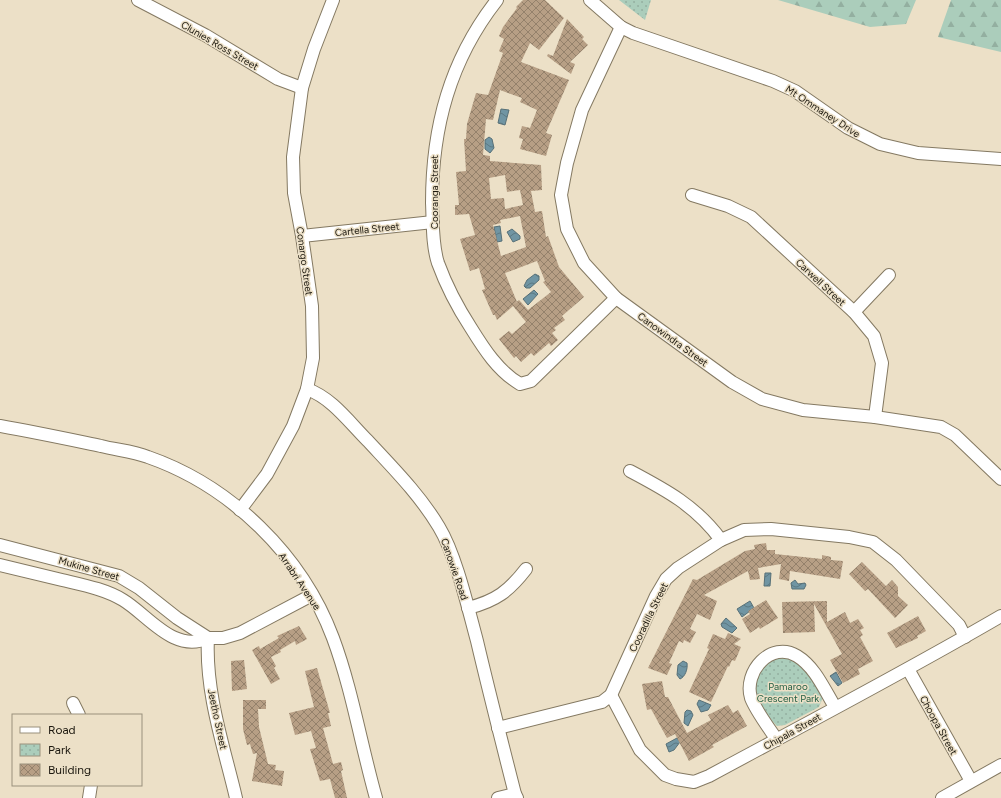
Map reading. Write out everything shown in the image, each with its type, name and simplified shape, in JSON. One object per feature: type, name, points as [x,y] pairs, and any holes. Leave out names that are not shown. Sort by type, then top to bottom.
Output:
[{"type":"street","name":"Clunies Ross Street","points":[[138,0],[205,35],[278,80],[302,88]]},
{"type":"street","name":"Conargo Street","points":[[240,510],[267,474],[293,426],[306,389],[313,358],[312,306],[294,193],[293,158],[302,88],[314,49],[333,0]]},
{"type":"street","name":"Cooranga Street","points":[[497,0],[482,19],[465,50],[450,84],[440,119],[434,155],[433,222],[438,262],[463,315],[480,342],[503,372],[520,384],[531,381],[616,298]]},
{"type":"street","name":"Mt Ommaney Drive","points":[[590,0],[621,27],[654,41],[773,81],[795,91],[848,128],[880,144],[918,153],[1001,160]]},
{"type":"street","name":"Canowindra Street","points":[[621,27],[582,110],[567,163],[561,195],[567,229],[584,263],[616,298],[732,382],[762,399],[803,410],[876,417],[941,427],[955,435],[999,474]]},
{"type":"street","name":"Carwell Street","points":[[692,195],[728,206],[751,217],[854,312],[874,336],[882,363],[876,417]]},
{"type":"street","name":"Cartella Street","points":[[302,236],[433,222]]},
{"type":"street","points":[[854,312],[889,274]]},
{"type":"street","name":"Canowie Road","points":[[306,389],[319,393],[334,405],[397,471],[422,501],[440,528],[451,554],[468,608],[516,796]]},
{"type":"street","name":"Arrabri Avenue","points":[[0,426],[148,456],[195,478],[216,491],[264,531],[286,557],[312,594],[325,619],[346,678],[376,798]]},
{"type":"street","points":[[630,471],[689,505],[708,522],[720,540]]},
{"type":"street","name":"Cooradilla Street","points":[[611,695],[656,596],[666,579],[678,568],[720,540],[744,530],[771,529],[849,537],[873,542],[896,560],[959,625],[965,637]]},
{"type":"street","name":"Mukine Street","points":[[0,545],[119,576],[139,588],[177,618],[208,638]]},
{"type":"street","name":"Mukine Street","points":[[0,565],[104,591],[128,603],[164,632],[180,640],[197,642],[208,638],[223,638],[240,633],[312,594]]},
{"type":"street","points":[[468,608],[487,603],[504,593],[526,569]]},
{"type":"street","name":"Chipala Street","points":[[611,695],[640,750],[665,774],[676,779],[694,782],[709,776],[777,740],[835,707],[908,669],[1001,616]]},
{"type":"street","name":"Jeetho Street","points":[[208,638],[209,668],[216,718],[236,798]]},
{"type":"street","points":[[777,740],[751,698],[751,675],[756,665],[767,657],[784,651],[795,654],[806,662],[814,672],[835,707]]},
{"type":"street","name":"Choopa Street","points":[[908,669],[971,781]]},
{"type":"street","points":[[498,728],[602,702],[611,695]]},
{"type":"street","points":[[73,703],[78,714]]},
{"type":"street","points":[[942,798],[1001,765]]},
{"type":"street","points":[[88,798],[91,786]]},
{"type":"street","points":[[498,798],[516,796]]},
{"type":"green space","points":[[619,0],[651,0],[645,20]]},
{"type":"green space","points":[[778,0],[916,0],[906,24],[870,27]]},
{"type":"green space","points":[[951,0],[1001,0],[1001,52],[938,37]]},
{"type":"green space","name":"Pamaroo Crescent Park","points":[[784,655],[797,662],[808,672],[823,697],[819,707],[785,725],[777,726],[769,717],[762,705],[756,692],[755,681],[766,661]]},
{"type":"water","points":[[501,109],[509,110],[505,125],[498,123]]},
{"type":"water","points":[[489,137],[492,139],[494,148],[490,153],[485,149],[485,140]]},
{"type":"water","points":[[500,226],[502,241],[497,242],[494,227]]},
{"type":"water","points":[[512,229],[520,236],[520,239],[513,242],[507,232]]},
{"type":"water","points":[[535,274],[539,276],[539,280],[530,288],[526,288],[524,286],[527,280]]},
{"type":"water","points":[[534,290],[538,294],[528,305],[523,299]]},
{"type":"water","points":[[765,573],[771,573],[770,586],[764,586]]},
{"type":"water","points":[[795,580],[798,584],[805,583],[806,585],[804,589],[792,589],[791,583]]},
{"type":"water","points":[[750,601],[754,608],[742,617],[737,609]]},
{"type":"water","points":[[726,618],[737,628],[732,633],[722,627],[721,624]]},
{"type":"water","points":[[683,661],[687,663],[687,668],[685,675],[680,679],[677,675],[678,665]]},
{"type":"water","points":[[836,672],[842,683],[838,686],[830,676]]},
{"type":"water","points":[[699,700],[711,705],[708,710],[701,712],[697,704]]},
{"type":"water","points":[[687,710],[691,711],[693,715],[688,726],[684,723],[685,712]]},
{"type":"water","points":[[677,738],[680,742],[674,750],[669,752],[666,744]]},
{"type":"building","points":[[523,0],[545,0],[564,18],[539,50],[530,43],[521,62],[569,80],[546,133],[552,135],[546,156],[520,149],[523,139],[519,138],[522,126],[530,128],[537,110],[520,102],[522,98],[500,90],[493,120],[486,119],[483,155],[490,156],[490,161],[541,165],[542,190],[531,191],[535,212],[542,211],[546,237],[548,236],[559,267],[584,297],[562,316],[565,320],[554,328],[556,330],[552,333],[558,340],[551,346],[549,343],[534,356],[531,353],[521,362],[516,356],[514,358],[499,339],[509,331],[512,334],[526,322],[513,306],[497,320],[495,315],[493,315],[482,290],[485,289],[479,268],[470,271],[460,239],[475,235],[469,214],[455,215],[455,205],[459,205],[456,172],[466,171],[464,139],[466,139],[467,124],[476,93],[488,95],[503,53],[499,51],[504,39],[499,36],[503,27],[517,8],[516,7]],"holes":[[[505,175],[507,192],[520,190],[523,205],[505,209],[504,198],[491,199],[489,178]],[[520,216],[526,247],[501,256],[493,225],[501,223],[500,220]],[[537,261],[545,281],[543,282],[551,292],[528,310],[519,300],[517,302],[505,273]]]},
{"type":"building","points":[[567,19],[584,37],[582,39],[588,45],[570,62],[575,64],[571,74],[547,56],[548,54],[553,56]]},
{"type":"building","points":[[766,543],[767,550],[775,550],[775,554],[822,559],[822,555],[831,557],[831,560],[843,561],[840,579],[790,571],[789,581],[779,579],[781,564],[758,568],[760,579],[750,580],[748,571],[704,595],[717,601],[710,620],[697,614],[690,629],[696,632],[690,643],[684,640],[683,643],[679,641],[669,663],[672,664],[667,675],[648,668],[693,579],[697,580],[745,551],[755,549],[754,545]]},
{"type":"building","points":[[862,562],[886,586],[892,580],[898,587],[898,596],[908,605],[895,618],[868,589],[865,591],[849,574]]},
{"type":"building","points":[[766,600],[778,618],[750,633],[742,619],[750,614],[748,611]]},
{"type":"building","points":[[827,601],[827,622],[845,612],[850,623],[858,619],[864,628],[860,630],[863,635],[860,637],[873,661],[858,669],[860,674],[843,683],[830,660],[842,654],[814,604],[815,632],[783,633],[782,602]]},
{"type":"building","points":[[918,616],[926,631],[917,636],[918,638],[896,648],[887,633]]},
{"type":"building","points":[[299,626],[307,639],[296,645],[295,641],[280,650],[281,652],[271,657],[276,666],[274,668],[280,679],[271,684],[252,650],[259,646],[260,649],[279,638],[277,636]]},
{"type":"building","points":[[728,633],[741,639],[734,644],[741,647],[735,661],[732,660],[729,667],[728,666],[711,702],[689,692],[709,649],[707,648],[713,634],[725,639]]},
{"type":"building","points":[[244,660],[247,689],[232,691],[231,661]]},
{"type":"building","points":[[317,668],[330,713],[328,713],[331,726],[323,728],[333,764],[341,762],[343,770],[341,771],[347,798],[335,798],[330,779],[320,781],[310,749],[316,748],[311,731],[295,735],[289,713],[314,707],[305,671]]},
{"type":"building","points":[[662,681],[665,697],[668,697],[687,733],[711,720],[708,715],[728,705],[733,713],[738,710],[747,726],[712,745],[714,747],[689,761],[675,734],[667,738],[651,709],[647,710],[642,684]]},
{"type":"building","points":[[243,700],[266,700],[266,709],[258,709],[259,727],[268,764],[276,765],[275,770],[284,771],[282,786],[252,781],[257,753],[253,754],[250,744],[247,745],[243,729]]}]
